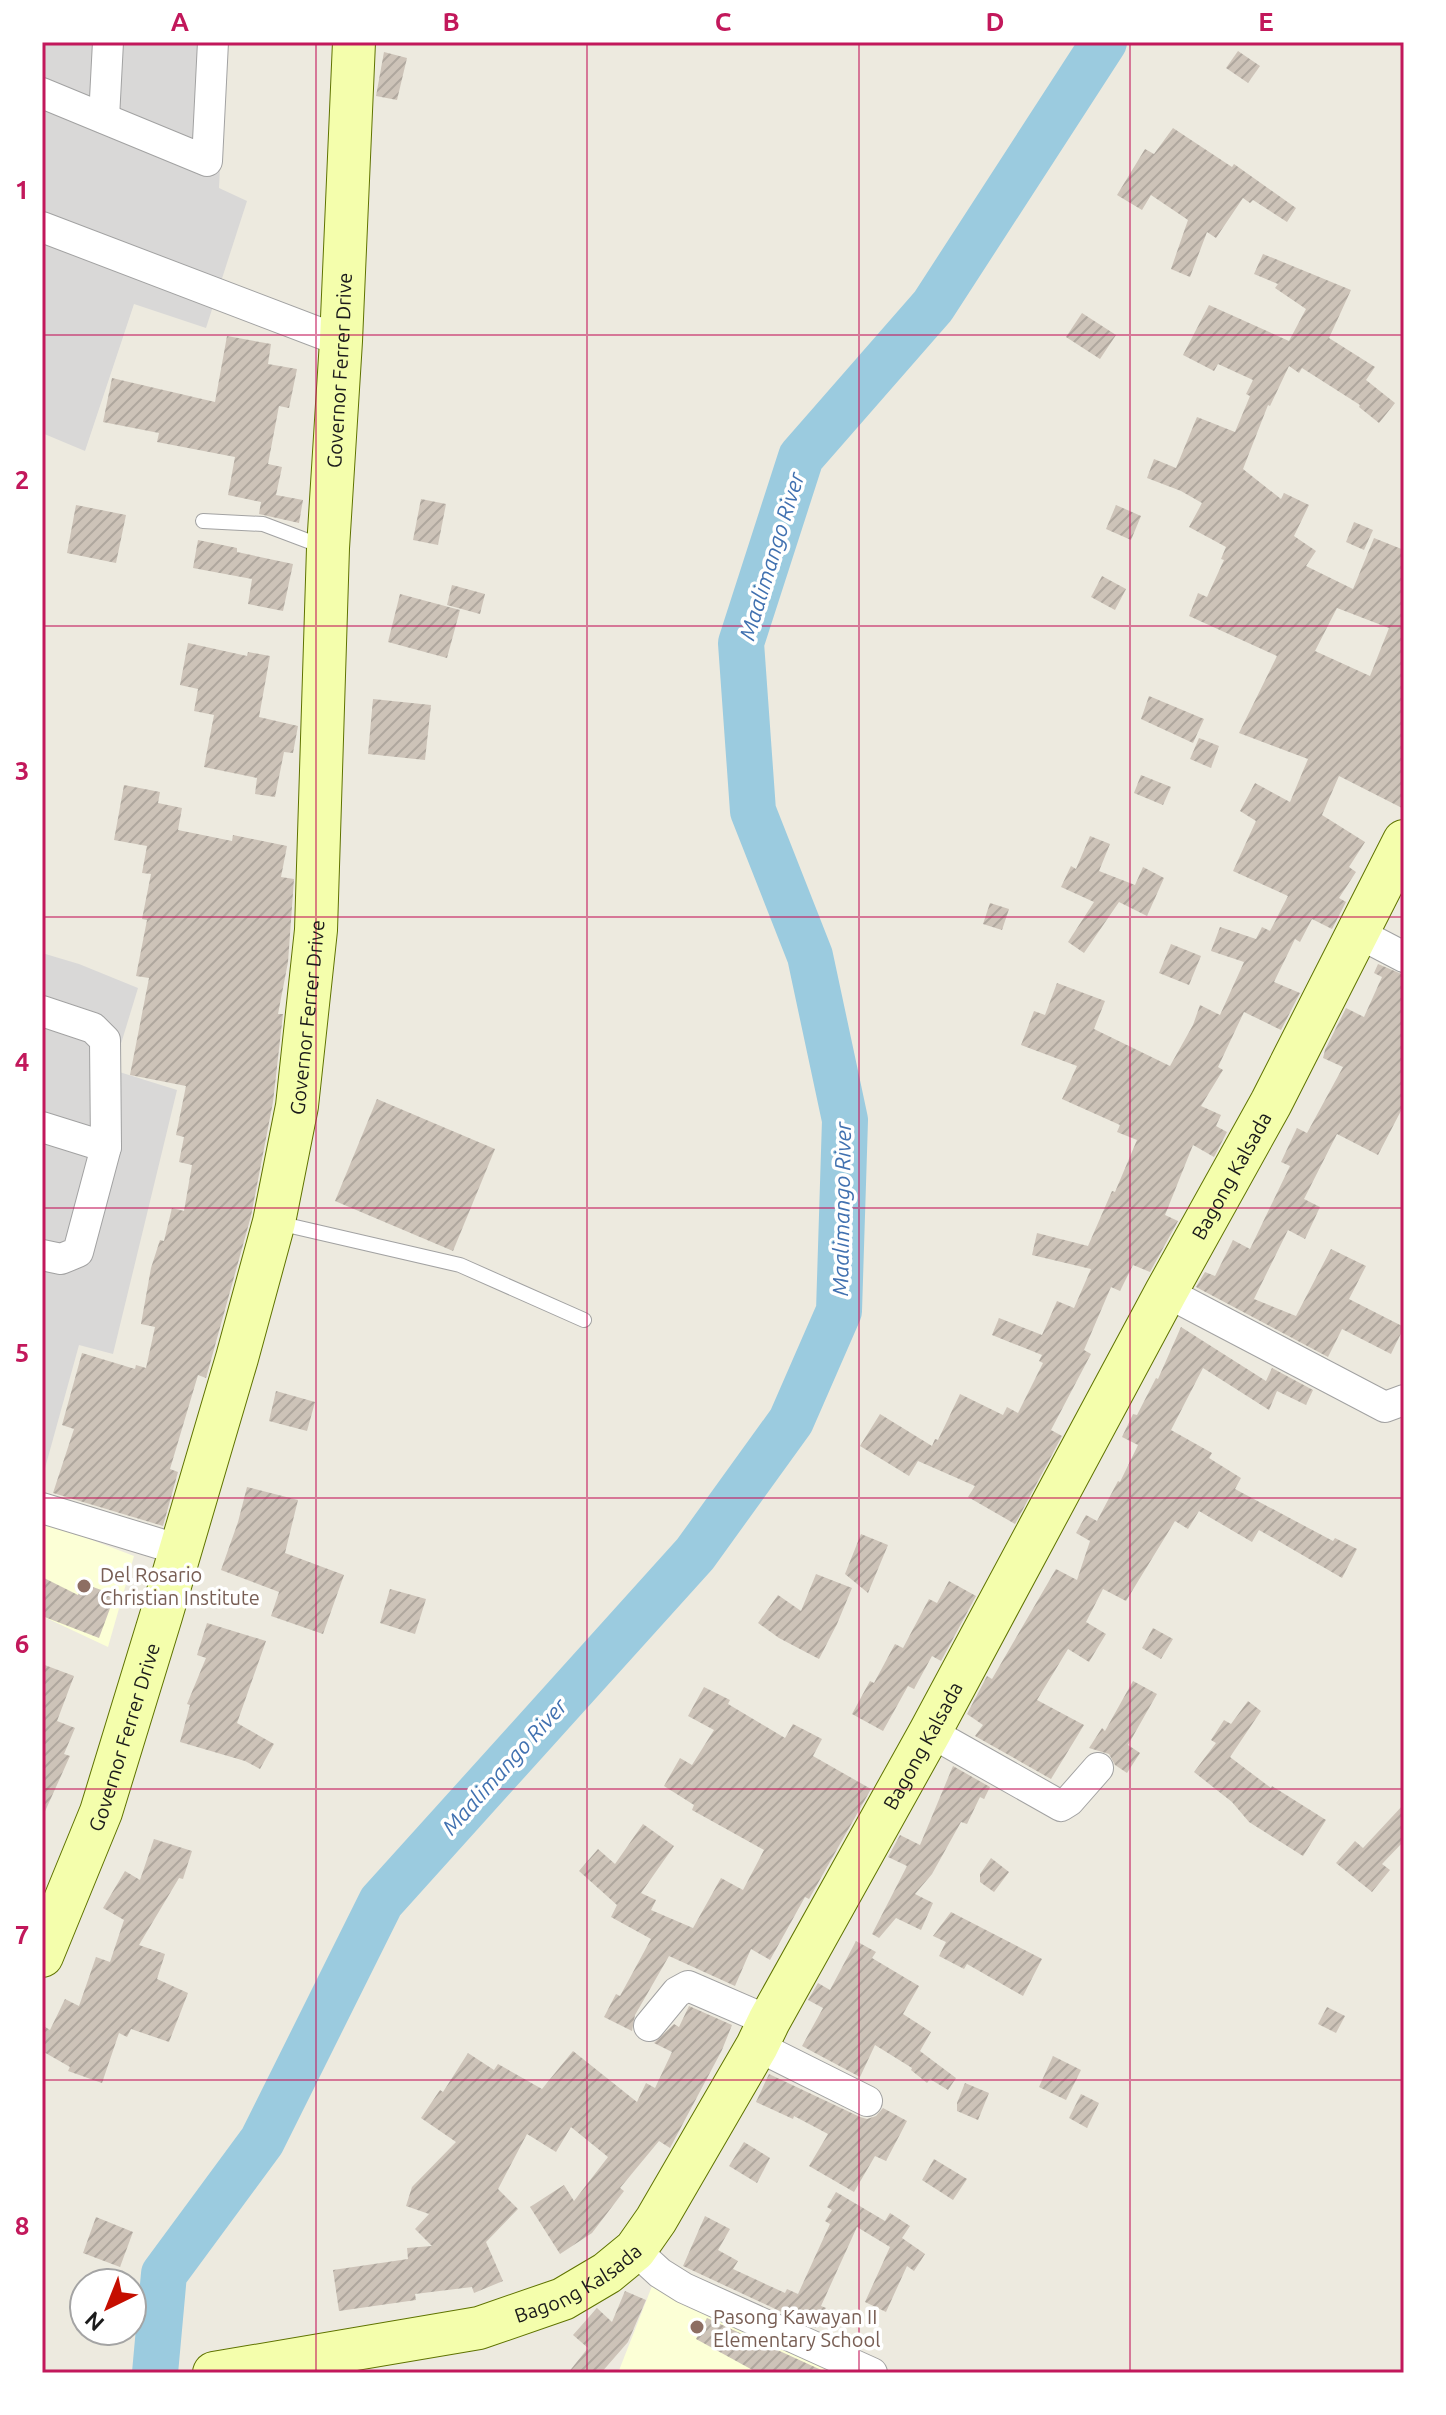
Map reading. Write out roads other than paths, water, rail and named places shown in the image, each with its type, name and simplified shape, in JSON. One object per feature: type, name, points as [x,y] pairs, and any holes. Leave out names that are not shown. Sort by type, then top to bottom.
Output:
[{"type":"street","points":[[104,118],[108,42]]},
{"type":"street","points":[[42,93],[207,161],[213,42]]},
{"type":"street","name":"Governor Ferrer Drive","points":[[42,1956],[101,1812],[180,1550],[274,1222],[297,1106],[316,930],[328,548],[354,42]]},
{"type":"street","points":[[42,227],[341,341]]},
{"type":"street","name":"Bagong Kalsada","points":[[214,2373],[479,2328],[563,2299],[607,2273],[635,2250],[656,2220],[763,2034],[930,1732],[1271,1103],[1404,841]]},
{"type":"street","points":[[1356,932],[1404,957]]},
{"type":"street","points":[[42,1011],[93,1028],[105,1040],[106,1147],[78,1252],[61,1259],[42,1255]]},
{"type":"street","points":[[42,1127],[106,1147]]},
{"type":"street","points":[[1166,1292],[1385,1407],[1404,1400]]},
{"type":"street","points":[[42,1508],[180,1550]]},
{"type":"street","points":[[930,1732],[1061,1806],[1098,1768]]},
{"type":"street","points":[[649,2026],[677,1992],[688,1986],[867,2101]]},
{"type":"street","points":[[635,2250],[660,2273],[684,2288],[872,2373]]},
{"type":"lane","points":[[203,521],[263,524],[328,548]]},
{"type":"lane","points":[[274,1222],[460,1265],[584,1320]]},
{"type":"waterway","name":"Maalimango River","points":[[155,2373],[164,2274],[262,2141],[381,1902],[695,1554],[791,1421],[839,1311],[845,1120],[810,956],[753,811],[741,643],[801,457],[933,306],[1104,42]]},
{"type":"place","name":"Del Rosario Christian Institute","points":[[84,1586]]},
{"type":"place","name":"Pasong Kawayan II Elementary School","points":[[697,2327]]}]
